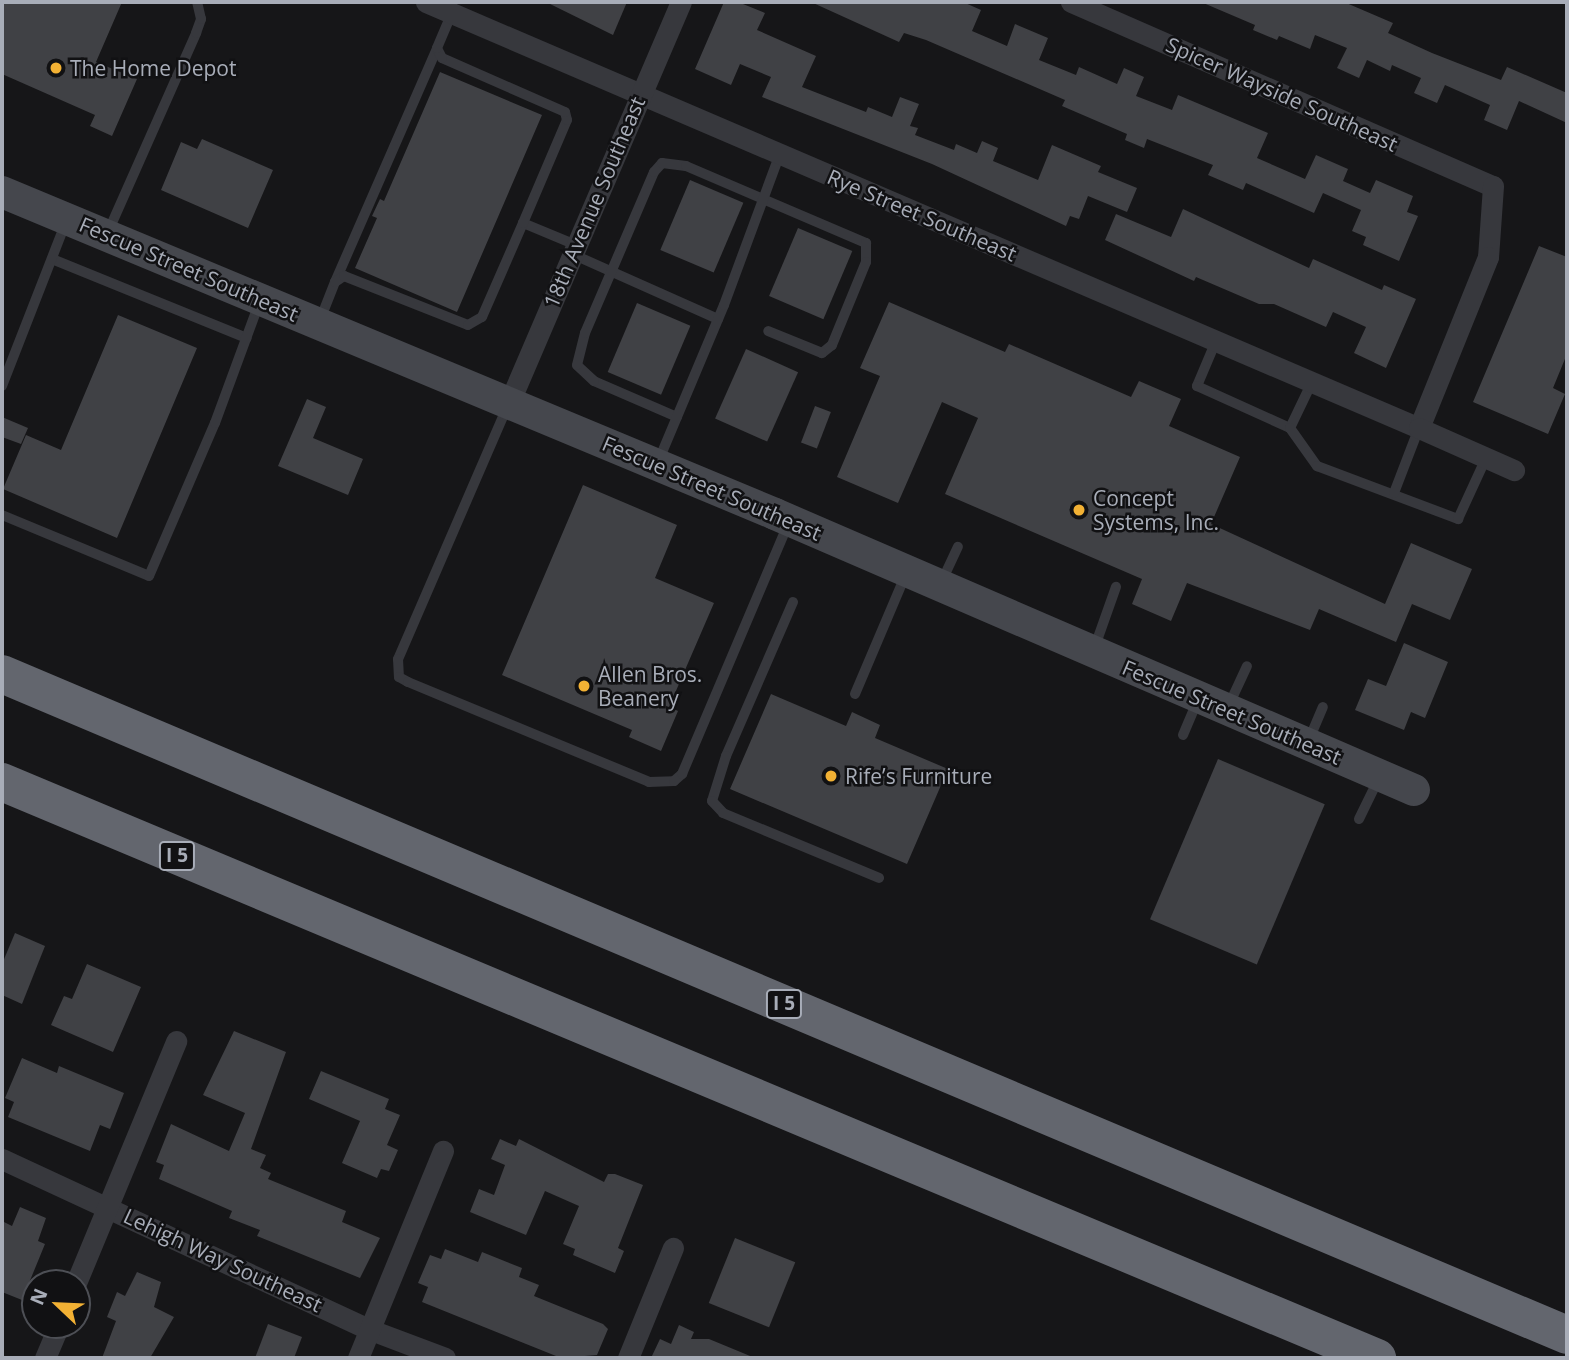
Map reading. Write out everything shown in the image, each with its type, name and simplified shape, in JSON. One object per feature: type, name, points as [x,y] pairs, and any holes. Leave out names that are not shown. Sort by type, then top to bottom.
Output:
[{"type":"highway","name":"I 5","points":[[2,674],[1567,1335]]},
{"type":"highway","name":"I 5","points":[[2,782],[1377,1358]]},
{"type":"street","name":"Rye Street Southeast","points":[[425,2],[1514,470]]},
{"type":"street","name":"18th Avenue Southeast","points":[[509,403],[639,94],[681,2]]},
{"type":"street","name":"Spicer Wayside Southeast","points":[[1071,2],[1493,186],[1488,257],[1419,428]]},
{"type":"street","name":"Fescue Street Southeast","points":[[4,192],[789,520],[1413,790]]},
{"type":"street","points":[[82,1269],[176,1041]]},
{"type":"street","points":[[358,1358],[443,1151]]},
{"type":"street","name":"Lehigh Way Southeast","points":[[2,1159],[371,1330],[445,1358]]},
{"type":"street","points":[[628,1358],[673,1248]]},
{"type":"street","points":[[45,1358],[53,1339]]},
{"type":"lane","points":[[107,234],[196,33],[201,19],[197,2]]},
{"type":"lane","points":[[319,323],[452,13]]},
{"type":"lane","points":[[335,282],[344,276],[358,278],[468,325],[482,317],[567,120],[565,113],[442,58],[438,48]]},
{"type":"lane","points":[[657,465],[718,319],[780,154]]},
{"type":"lane","points":[[677,417],[594,381],[577,365],[611,272],[654,172],[662,163],[686,166],[866,243],[866,262],[832,345],[822,353],[768,331]]},
{"type":"lane","points":[[2,386],[67,218]]},
{"type":"lane","points":[[523,222],[611,272],[718,319]]},
{"type":"lane","points":[[52,259],[247,338]]},
{"type":"lane","points":[[2,515],[149,576],[247,338],[260,299]]},
{"type":"lane","points":[[1216,341],[1197,386],[1290,428],[1317,466],[1458,519],[1486,458]]},
{"type":"lane","points":[[1290,428],[1312,382]]},
{"type":"lane","points":[[509,403],[398,659],[399,677],[408,682],[649,782],[674,781],[682,774],[789,520]]},
{"type":"lane","points":[[1394,493],[1419,428]]},
{"type":"lane","points":[[940,585],[958,547]]},
{"type":"lane","points":[[855,694],[907,571]]},
{"type":"lane","points":[[1093,652],[1116,587]]},
{"type":"lane","points":[[793,602],[726,755],[712,801],[723,813],[879,878]]},
{"type":"lane","points":[[1183,734],[1247,666]]},
{"type":"lane","points":[[1307,744],[1323,707]]},
{"type":"lane","points":[[1359,818],[1380,776]]},
{"type":"building","name":"The Home Depot","points":[[2,2],[122,2],[96,62],[137,79],[112,136],[90,126],[95,115],[2,74]]},
{"type":"building","points":[[546,2],[627,2],[613,35]]},
{"type":"building","points":[[724,2],[738,2],[765,13],[757,30],[816,56],[802,87],[866,112],[868,107],[892,117],[900,97],[919,104],[910,126],[918,128],[915,135],[954,150],[956,144],[977,153],[982,141],[998,148],[993,161],[1038,180],[1052,145],[1101,166],[1098,172],[1137,188],[1127,212],[1088,196],[1079,219],[1070,216],[1066,226],[932,164],[762,97],[771,77],[740,64],[731,85],[695,69]]},
{"type":"building","points":[[811,2],[963,2],[981,10],[972,31],[1007,46],[1015,24],[1048,38],[1039,60],[1076,75],[1079,67],[1117,84],[1124,68],[1144,77],[1136,96],[1172,110],[1178,95],[1268,133],[1257,158],[1305,179],[1316,155],[1348,169],[1343,181],[1370,193],[1376,180],[1413,196],[1407,212],[1418,216],[1399,261],[1363,245],[1366,237],[1352,231],[1361,210],[1323,193],[1314,213],[1246,183],[1243,190],[1208,175],[1213,165],[1147,139],[1144,148],[1125,140],[1127,134],[1062,106],[1065,100],[926,40],[904,33],[899,42]]},
{"type":"building","points":[[1201,2],[1344,2],[1393,23],[1388,33],[1432,53],[1501,80],[1507,67],[1567,93],[1567,123],[1519,101],[1507,130],[1484,120],[1490,105],[1445,85],[1437,103],[1414,93],[1421,78],[1392,65],[1390,71],[1367,60],[1359,78],[1337,68],[1347,48],[1315,35],[1310,49],[1279,36],[1277,40],[1253,30],[1255,25]]},
{"type":"building","points":[[440,72],[542,115],[457,312],[355,268],[377,218],[372,216],[380,199],[384,201]]},
{"type":"building","points":[[202,139],[273,170],[248,228],[161,190],[181,142],[197,149]]},
{"type":"building","points":[[690,180],[743,203],[714,273],[660,250]]},
{"type":"building","points":[[1183,209],[1309,268],[1313,259],[1382,290],[1384,285],[1416,299],[1386,368],[1354,353],[1366,327],[1333,312],[1326,327],[1274,304],[1259,304],[1196,277],[1194,281],[1105,240],[1116,214],[1171,237]]},
{"type":"building","points":[[798,228],[852,251],[823,319],[769,296]]},
{"type":"building","points":[[1539,246],[1567,257],[1567,354],[1553,388],[1565,394],[1548,434],[1473,402]]},
{"type":"building","points":[[889,302],[1005,352],[1009,344],[1131,397],[1139,381],[1181,399],[1169,426],[1240,457],[1211,524],[1385,604],[1411,543],[1472,569],[1450,620],[1412,604],[1396,642],[1319,609],[1310,630],[1187,583],[1171,621],[1132,604],[1142,579],[945,494],[978,418],[942,402],[898,503],[837,477],[880,376],[860,368]]},
{"type":"building","points":[[637,303],[690,326],[661,395],[608,372]]},
{"type":"building","points":[[118,315],[197,348],[117,538],[3,489],[26,435],[61,450]]},
{"type":"building","points":[[746,349],[798,372],[767,442],[715,418]]},
{"type":"building","points":[[307,399],[326,407],[313,438],[363,459],[348,495],[278,466]]},
{"type":"building","points":[[815,406],[831,412],[817,449],[801,442]]},
{"type":"building","points":[[2,417],[28,428],[21,444],[2,437]]},
{"type":"building","points":[[583,485],[677,525],[655,578],[714,603],[669,707],[678,711],[661,751],[629,737],[632,730],[502,675]]},
{"type":"building","points":[[1404,643],[1448,662],[1425,718],[1411,712],[1404,730],[1355,710],[1368,679],[1386,686]]},
{"type":"building","points":[[771,694],[846,726],[852,712],[880,725],[875,738],[948,769],[907,864],[730,789]]},
{"type":"building","points":[[1218,759],[1325,804],[1257,964],[1150,919]]},
{"type":"building","points":[[15,933],[45,946],[22,1004],[2,995],[2,964]]},
{"type":"building","points":[[87,964],[141,987],[113,1052],[51,1025],[64,996],[72,999]]},
{"type":"building","points":[[234,1031],[286,1052],[251,1149],[266,1155],[260,1168],[271,1173],[268,1179],[346,1211],[342,1222],[380,1238],[360,1278],[257,1236],[260,1230],[229,1218],[232,1211],[159,1179],[164,1165],[156,1162],[171,1124],[229,1151],[245,1113],[203,1095]]},
{"type":"building","points":[[22,1058],[57,1073],[59,1066],[124,1093],[110,1129],[100,1125],[90,1151],[8,1117],[14,1102],[5,1098]]},
{"type":"building","points":[[321,1071],[389,1099],[385,1109],[400,1115],[387,1145],[398,1150],[389,1171],[381,1169],[377,1178],[342,1163],[360,1121],[309,1099]]},
{"type":"building","points":[[500,1139],[516,1146],[519,1139],[604,1182],[608,1174],[615,1174],[643,1185],[618,1248],[624,1251],[615,1273],[573,1255],[575,1249],[563,1244],[579,1206],[545,1191],[526,1235],[470,1212],[479,1189],[494,1195],[505,1165],[491,1159]]},
{"type":"building","points":[[20,1207],[46,1218],[38,1241],[45,1244],[35,1269],[21,1269],[21,1300],[2,1292],[2,1221],[12,1226]]},
{"type":"building","points":[[735,1238],[795,1262],[769,1327],[709,1303]]},
{"type":"building","points":[[445,1249],[478,1262],[482,1252],[522,1268],[519,1277],[539,1285],[534,1296],[603,1324],[608,1329],[597,1355],[561,1358],[422,1302],[428,1287],[418,1283],[430,1255],[441,1259]]},
{"type":"building","points":[[137,1272],[161,1282],[154,1307],[174,1317],[150,1358],[102,1358],[116,1321],[107,1317],[117,1292],[125,1296]]},
{"type":"building","points":[[268,1324],[302,1337],[294,1358],[255,1358]]},
{"type":"building","points":[[679,1325],[694,1332],[691,1339],[709,1339],[755,1358],[651,1358],[660,1339],[671,1344]]},
{"type":"place","name":"The Home Depot","points":[[56,68]]},
{"type":"place","name":"Concept Systems, Inc.","points":[[1079,510]]},
{"type":"place","name":"Allen Bros. Beanery","points":[[584,686]]},
{"type":"place","name":"Rife’s Furniture","points":[[831,776]]}]
